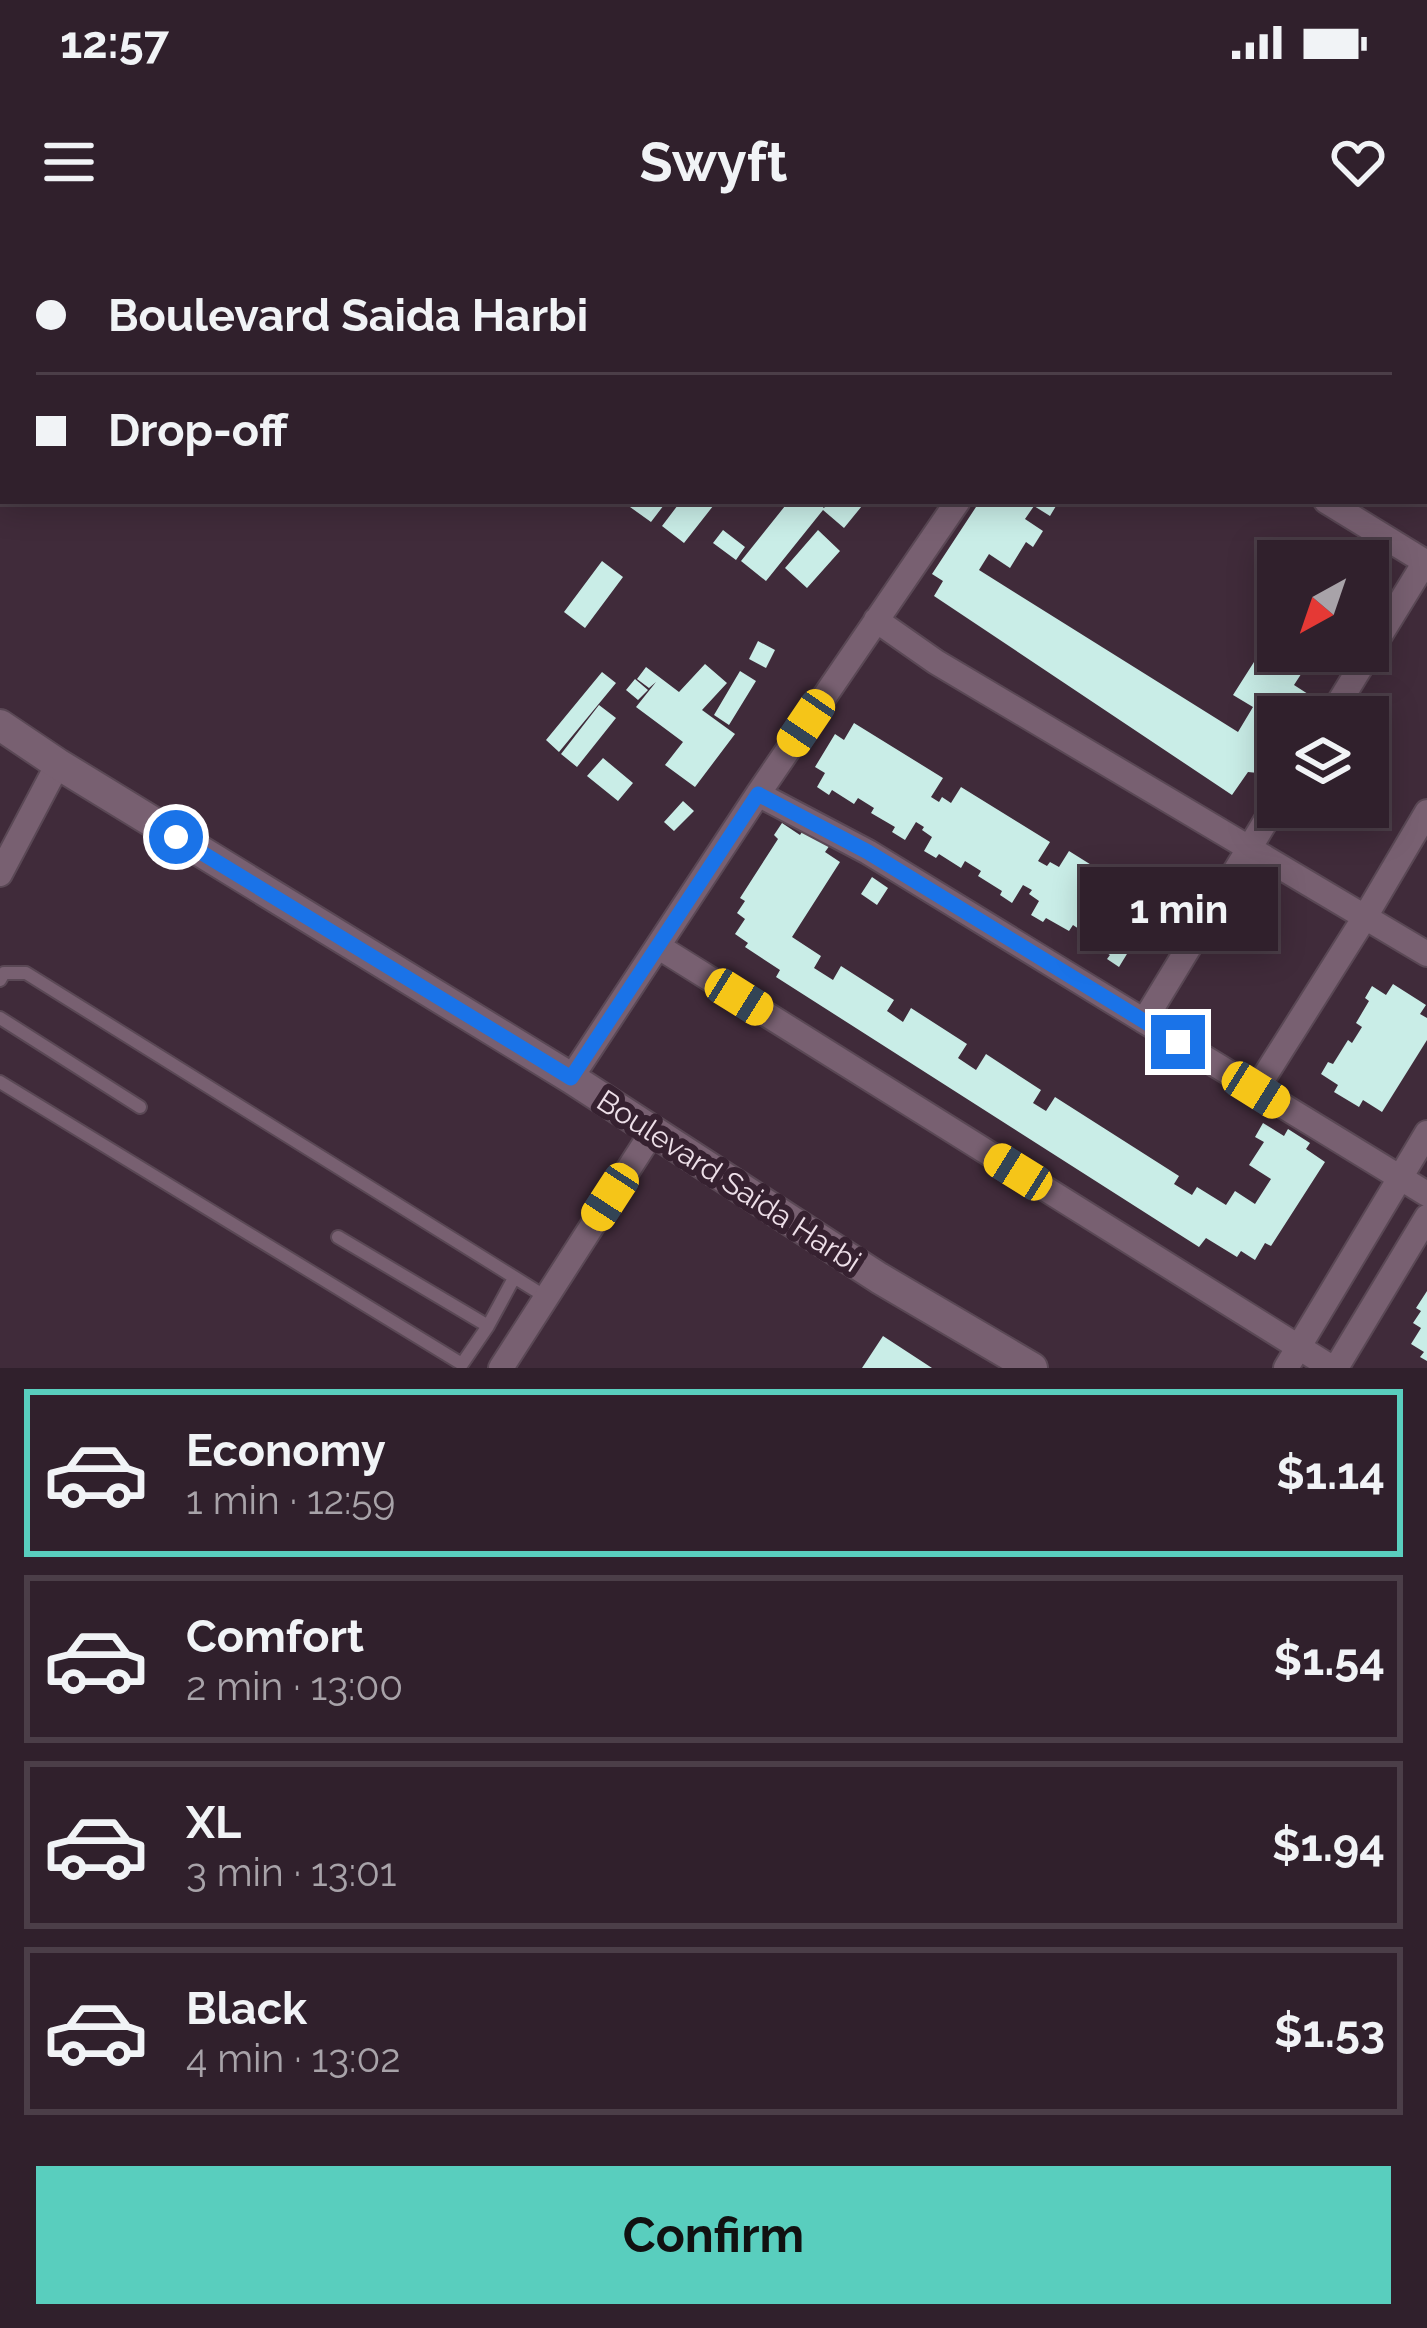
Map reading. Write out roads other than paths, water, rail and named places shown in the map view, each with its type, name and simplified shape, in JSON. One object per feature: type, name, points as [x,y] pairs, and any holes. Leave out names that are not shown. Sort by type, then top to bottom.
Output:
[{"type":"street","points":[[571,1078],[956,504]]},
{"type":"street","points":[[1331,504],[1426,563],[1343,696]]},
{"type":"street","points":[[876,620],[936,662],[1427,953]]},
{"type":"street","name":"Boulevard Saida Harbi","points":[[0,725],[571,1078],[879,1278],[1031,1368]]},
{"type":"street","points":[[0,874],[58,764]]},
{"type":"street","points":[[758,794],[868,852],[1427,1194]]},
{"type":"street","points":[[1256,1090],[1427,812]]},
{"type":"street","points":[[1144,1021],[1261,828]]},
{"type":"street","points":[[659,946],[1292,1358],[1334,1368],[1427,1217]]},
{"type":"street","points":[[501,1368],[652,1131]]},
{"type":"street","points":[[1292,1358],[1427,1133]]},
{"type":"lane","points":[[0,980],[4,974],[26,973],[547,1297]]},
{"type":"lane","points":[[0,1018],[140,1107]]},
{"type":"lane","points":[[0,1082],[462,1364],[514,1278]]},
{"type":"lane","points":[[338,1237],[488,1326]]}]
